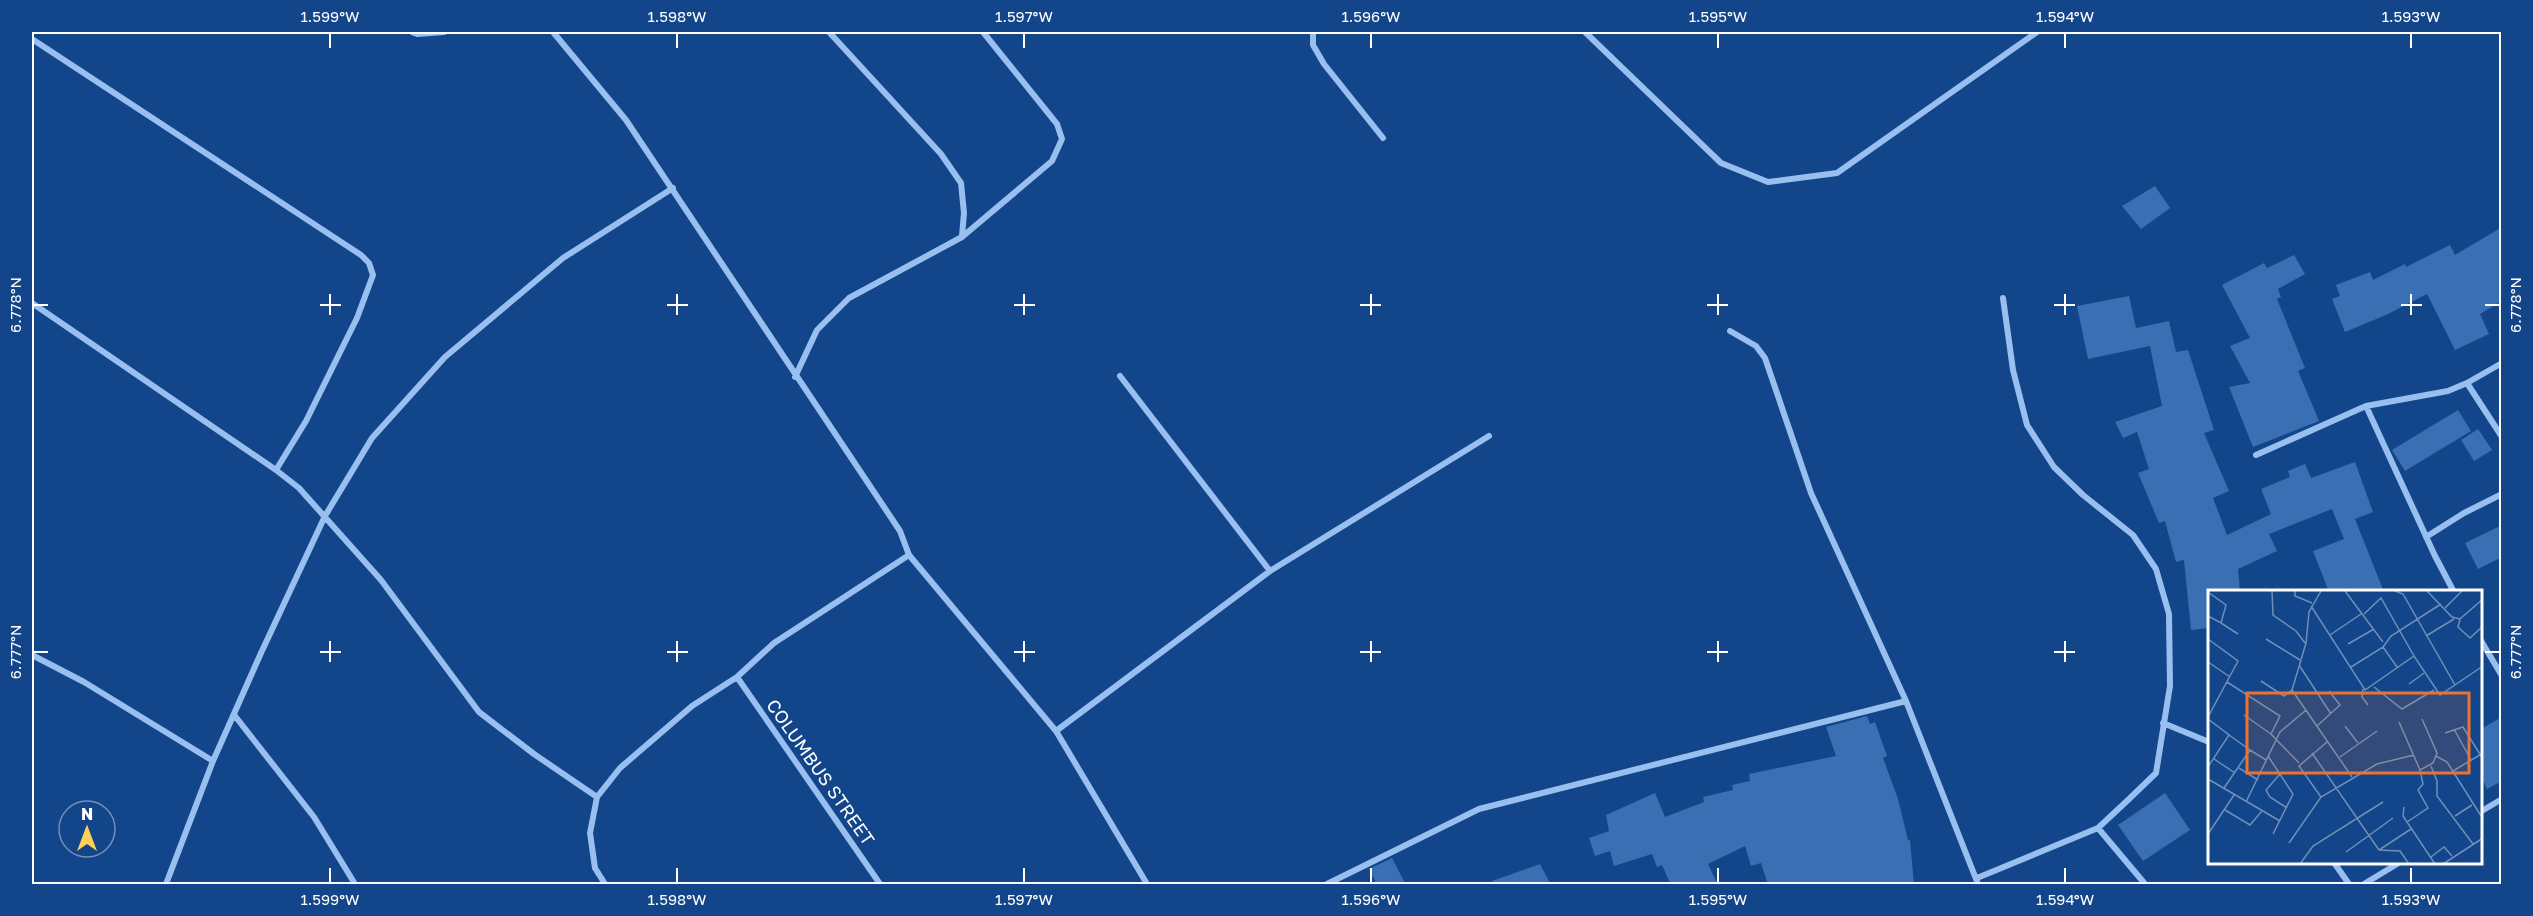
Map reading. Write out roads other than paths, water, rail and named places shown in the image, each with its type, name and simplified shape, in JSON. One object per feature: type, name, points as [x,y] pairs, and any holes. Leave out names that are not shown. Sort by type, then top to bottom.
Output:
[{"type":"street","points":[[412,32],[417,34],[444,32]]},
{"type":"street","points":[[553,32],[626,120],[673,188],[795,377],[900,531],[909,555],[1056,731],[1147,885]]},
{"type":"street","points":[[829,32],[941,154],[961,183],[964,213],[962,237]]},
{"type":"street","points":[[795,377],[817,330],[849,298],[962,237],[1053,161],[1062,139],[1057,124],[983,32]]},
{"type":"street","points":[[1312,32],[1313,45],[1324,64],[1383,138]]},
{"type":"street","points":[[1585,32],[1720,163],[1768,182],[1838,173],[2037,32]]},
{"type":"street","points":[[32,39],[361,255],[369,263],[373,275],[357,318],[306,421],[276,470]]},
{"type":"street","points":[[166,885],[213,761],[235,716],[261,653],[325,516],[372,438],[445,357],[563,258],[673,188]]},
{"type":"street","points":[[1730,331],[1756,346],[1765,358],[1811,493],[1906,701],[1978,881],[2098,828],[2156,773],[2170,686],[2169,614],[2156,569],[2133,535],[2083,495],[2054,467],[2027,425],[2013,370],[2003,298]]},
{"type":"street","points":[[32,303],[299,488],[381,580],[479,712],[534,754],[597,797]]},
{"type":"street","points":[[2256,456],[2366,406],[2448,391],[2502,363]]},
{"type":"street","points":[[1120,376],[1270,571]]},
{"type":"street","points":[[2467,383],[2502,437]]},
{"type":"street","points":[[2366,406],[2453,590]]},
{"type":"street","points":[[1056,731],[1270,571],[1489,436]]},
{"type":"street","points":[[2426,537],[2464,513],[2502,494]]},
{"type":"street","points":[[605,885],[595,868],[590,833],[597,797],[629,761],[692,706],[736,677],[774,643],[909,555]]},
{"type":"street","points":[[2482,641],[2502,676]]},
{"type":"street","points":[[32,656],[84,682],[213,761]]},
{"type":"street","name":"COLUMBUS STREET","points":[[736,677],[880,885]]},
{"type":"street","points":[[1327,885],[1479,809],[1906,701]]},
{"type":"street","points":[[235,716],[314,817],[355,885]]},
{"type":"street","points":[[2163,723],[2208,742]]},
{"type":"street","points":[[2482,811],[2502,799]]},
{"type":"street","points":[[2098,828],[2145,885]]},
{"type":"street","points":[[2336,865],[2349,885]]},
{"type":"street","points":[[2364,885],[2395,865]]}]
